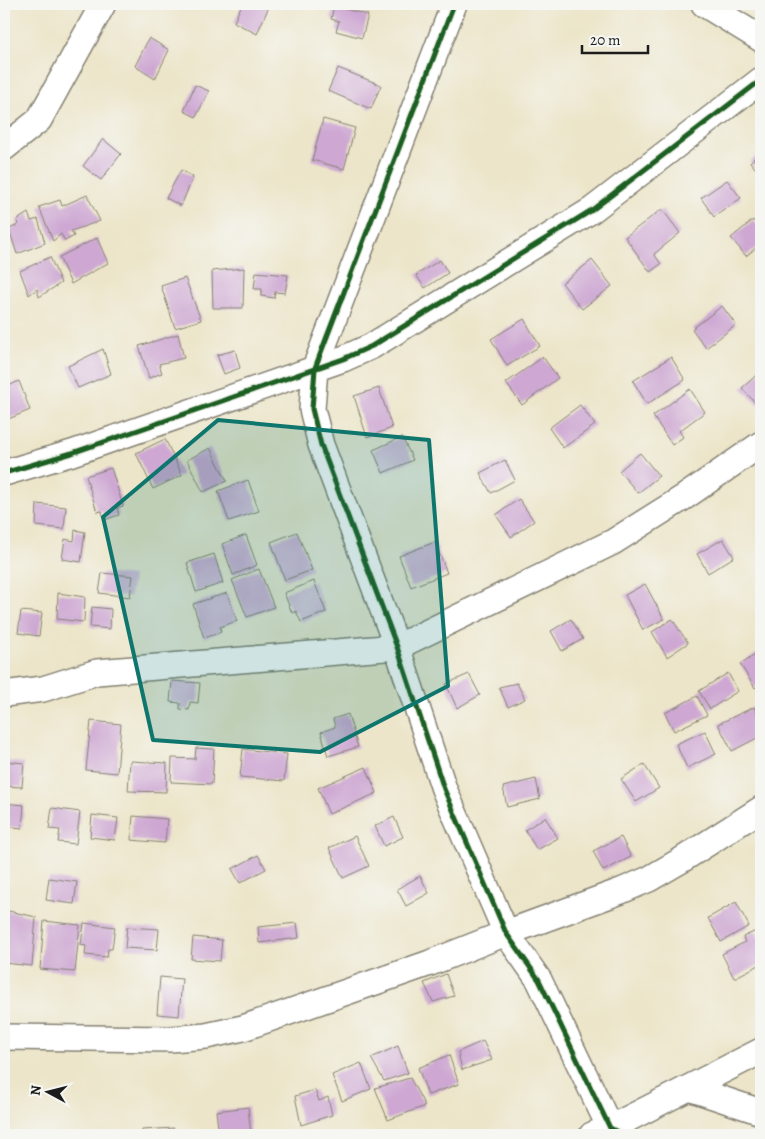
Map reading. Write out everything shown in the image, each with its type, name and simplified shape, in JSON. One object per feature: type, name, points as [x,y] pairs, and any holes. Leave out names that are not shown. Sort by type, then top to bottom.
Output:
[{"type":"street","points":[[4,148],[39,120],[103,4]]},
{"type":"street","points":[[454,4],[315,368],[312,409],[321,445],[397,647],[444,789],[506,933],[539,980],[609,1133],[689,1088],[761,1051]]},
{"type":"street","points":[[704,4],[761,39]]},
{"type":"street","points":[[4,473],[72,453],[342,359],[372,346],[592,210],[761,80]]},
{"type":"street","points":[[4,694],[43,690],[97,672],[397,647],[614,542],[686,496],[761,444]]},
{"type":"street","points":[[4,1037],[162,1039],[206,1036],[243,1028],[430,963],[506,933],[621,892],[649,879],[680,861],[761,809]]},
{"type":"street","points":[[689,1088],[761,1112]]},
{"type":"highlighted area","points":[[218,420],[429,440],[448,686],[320,752],[153,740],[103,517]]},
{"type":"building","points":[[242,4],[270,4],[257,34],[234,22]]},
{"type":"building","points":[[334,6],[368,15],[362,38],[336,31],[339,21],[331,19]]},
{"type":"building","points":[[149,38],[169,50],[155,79],[135,66]]},
{"type":"building","points":[[338,68],[381,85],[371,109],[328,91]]},
{"type":"building","points":[[195,85],[209,91],[196,117],[184,111]]},
{"type":"building","points":[[323,119],[355,128],[344,169],[312,160]]},
{"type":"building","points":[[103,139],[121,154],[101,180],[83,166]]},
{"type":"building","points":[[761,152],[761,175],[750,162]]},
{"type":"building","points":[[181,170],[193,177],[181,206],[166,198]]},
{"type":"building","points":[[727,180],[741,198],[714,217],[701,198]]},
{"type":"building","points":[[87,195],[100,221],[71,231],[74,236],[65,241],[61,234],[53,241],[39,207],[60,200],[62,206]]},
{"type":"building","points":[[662,209],[680,233],[654,254],[661,264],[650,272],[625,237]]},
{"type":"building","points":[[28,213],[31,221],[38,219],[45,243],[17,254],[9,229],[18,225],[17,220]]},
{"type":"building","points":[[753,220],[761,230],[761,244],[746,256],[731,238]]},
{"type":"building","points":[[97,238],[108,263],[71,284],[59,257]]},
{"type":"building","points":[[50,257],[61,283],[39,297],[37,289],[29,295],[20,271]]},
{"type":"building","points":[[440,260],[448,273],[425,288],[416,275]]},
{"type":"building","points":[[592,260],[612,286],[582,309],[562,283]]},
{"type":"building","points":[[244,268],[243,308],[213,308],[212,271]]},
{"type":"building","points":[[256,272],[288,275],[285,293],[275,292],[274,298],[261,296],[262,289],[254,289]]},
{"type":"building","points":[[185,278],[201,320],[175,328],[161,286]]},
{"type":"building","points":[[722,306],[736,325],[706,348],[692,329]]},
{"type":"building","points":[[524,319],[540,346],[507,366],[491,339]]},
{"type":"building","points":[[178,334],[184,358],[159,364],[162,373],[149,378],[139,346]]},
{"type":"building","points":[[103,349],[111,374],[78,388],[68,366]]},
{"type":"building","points":[[235,350],[240,368],[224,374],[217,355]]},
{"type":"building","points":[[543,357],[558,378],[522,405],[506,383]]},
{"type":"building","points":[[671,357],[685,380],[647,404],[633,381]]},
{"type":"building","points":[[761,371],[761,403],[758,406],[742,388]]},
{"type":"building","points":[[19,381],[30,410],[6,420],[4,414],[4,388]]},
{"type":"building","points":[[379,388],[392,428],[367,437],[354,396]]},
{"type":"building","points":[[690,389],[705,412],[679,431],[683,437],[672,445],[653,416]]},
{"type":"building","points":[[580,405],[595,425],[563,448],[549,428]]},
{"type":"building","points":[[402,437],[413,460],[383,473],[373,450]]},
{"type":"building","points":[[165,439],[182,475],[153,489],[136,453]]},
{"type":"building","points":[[210,448],[227,481],[203,492],[187,460]]},
{"type":"building","points":[[640,453],[659,476],[638,493],[619,471]]},
{"type":"building","points":[[505,460],[515,480],[491,493],[480,473]]},
{"type":"building","points":[[111,468],[123,506],[117,508],[119,515],[104,520],[102,511],[97,512],[86,476]]},
{"type":"building","points":[[248,480],[259,511],[229,521],[218,491]]},
{"type":"building","points":[[519,499],[534,521],[511,537],[496,515]]},
{"type":"building","points":[[37,504],[66,507],[64,529],[36,526]]},
{"type":"building","points":[[4,510],[7,510],[8,533],[4,533]]},
{"type":"building","points":[[75,530],[85,532],[81,562],[62,559],[65,539],[74,541]]},
{"type":"building","points":[[297,532],[312,570],[285,580],[271,542]]},
{"type":"building","points":[[246,535],[257,565],[233,575],[222,544]]},
{"type":"building","points":[[723,539],[734,557],[708,573],[697,554]]},
{"type":"building","points":[[435,542],[447,573],[411,587],[399,556]]},
{"type":"building","points":[[214,554],[223,583],[196,592],[187,563]]},
{"type":"building","points":[[259,569],[274,607],[247,617],[232,580]]},
{"type":"building","points":[[102,573],[133,576],[130,597],[99,593]]},
{"type":"building","points":[[314,581],[326,612],[301,622],[296,611],[292,613],[284,593]]},
{"type":"building","points":[[645,584],[664,619],[643,630],[625,595]]},
{"type":"building","points":[[58,593],[85,597],[84,622],[57,619]]},
{"type":"building","points":[[227,593],[237,621],[220,627],[221,632],[204,638],[193,604]]},
{"type":"building","points":[[92,607],[111,609],[110,629],[90,627]]},
{"type":"building","points":[[21,611],[42,613],[39,636],[18,633]]},
{"type":"building","points":[[571,619],[583,639],[562,651],[551,631]]},
{"type":"building","points":[[672,619],[688,643],[667,657],[652,632]]},
{"type":"building","points":[[761,650],[761,684],[755,688],[740,664]]},
{"type":"building","points":[[728,673],[738,691],[710,709],[699,691]]},
{"type":"building","points":[[469,674],[480,695],[457,708],[446,684]]},
{"type":"building","points":[[172,681],[200,683],[198,703],[190,702],[189,710],[180,709],[180,703],[170,702]]},
{"type":"building","points":[[517,683],[525,699],[508,707],[499,687]]},
{"type":"building","points":[[697,696],[707,715],[674,731],[665,713]]},
{"type":"building","points":[[754,707],[761,722],[761,736],[732,751],[718,724]]},
{"type":"building","points":[[348,714],[358,747],[328,756],[321,732],[335,727],[333,719]]},
{"type":"building","points":[[91,721],[121,724],[117,773],[86,770]]},
{"type":"building","points":[[705,731],[716,754],[687,768],[676,744]]},
{"type":"building","points":[[196,748],[214,749],[212,784],[171,782],[172,758],[195,759]]},
{"type":"building","points":[[243,749],[287,754],[284,781],[240,777]]},
{"type":"building","points":[[4,761],[24,763],[22,787],[4,786]]},
{"type":"building","points":[[130,761],[167,763],[166,792],[128,791]]},
{"type":"building","points":[[644,764],[659,788],[636,802],[621,779]]},
{"type":"building","points":[[366,767],[377,793],[329,814],[318,788]]},
{"type":"building","points":[[536,779],[540,799],[507,807],[503,787]]},
{"type":"building","points":[[4,803],[24,805],[22,828],[4,826]]},
{"type":"building","points":[[52,808],[80,812],[76,844],[58,842],[60,830],[49,829]]},
{"type":"building","points":[[92,815],[118,818],[115,840],[90,837]]},
{"type":"building","points":[[133,816],[167,819],[165,843],[131,840]]},
{"type":"building","points":[[394,817],[403,837],[384,846],[375,826]]},
{"type":"building","points":[[545,817],[558,838],[537,850],[525,830]]},
{"type":"building","points":[[355,836],[369,866],[343,878],[329,848]]},
{"type":"building","points":[[621,837],[631,857],[603,871],[593,851]]},
{"type":"building","points":[[258,855],[266,869],[240,883],[232,869]]},
{"type":"building","points":[[420,876],[429,893],[406,906],[397,889]]},
{"type":"building","points":[[49,878],[77,882],[74,904],[46,900]]},
{"type":"building","points":[[736,902],[749,926],[721,942],[708,918]]},
{"type":"building","points":[[4,910],[36,917],[32,966],[4,963]]},
{"type":"building","points":[[44,921],[80,925],[75,972],[40,969]]},
{"type":"building","points":[[84,923],[115,927],[112,949],[108,949],[107,957],[85,955],[86,946],[81,945]]},
{"type":"building","points":[[297,923],[299,938],[259,943],[258,927]]},
{"type":"building","points":[[127,927],[159,929],[157,950],[125,948]]},
{"type":"building","points":[[756,931],[761,942],[761,964],[734,978],[722,954],[745,942],[743,937]]},
{"type":"building","points":[[193,937],[222,940],[220,961],[191,959]]},
{"type":"building","points":[[446,974],[454,996],[433,1002],[424,983]]},
{"type":"building","points":[[160,977],[182,979],[179,1016],[157,1014]]},
{"type":"building","points":[[483,1041],[492,1060],[462,1070],[458,1052]]},
{"type":"building","points":[[398,1046],[408,1073],[384,1081],[371,1058]]},
{"type":"building","points":[[449,1055],[459,1084],[428,1095],[418,1068]]},
{"type":"building","points":[[361,1063],[371,1089],[342,1101],[332,1075]]},
{"type":"building","points":[[410,1078],[425,1106],[388,1120],[375,1088]]},
{"type":"building","points":[[315,1090],[319,1101],[328,1097],[332,1115],[301,1125],[295,1096]]},
{"type":"building","points":[[248,1107],[251,1135],[219,1135],[216,1111]]},
{"type":"building","points":[[174,1128],[174,1135],[142,1135],[142,1130]]},
{"type":"cycle path","points":[[454,4],[315,368],[312,409],[321,445],[397,647],[444,789],[506,933],[539,980],[610,1128],[623,1135]]},
{"type":"cycle path","points":[[4,473],[72,453],[343,359],[372,346],[592,210],[761,80]]}]
